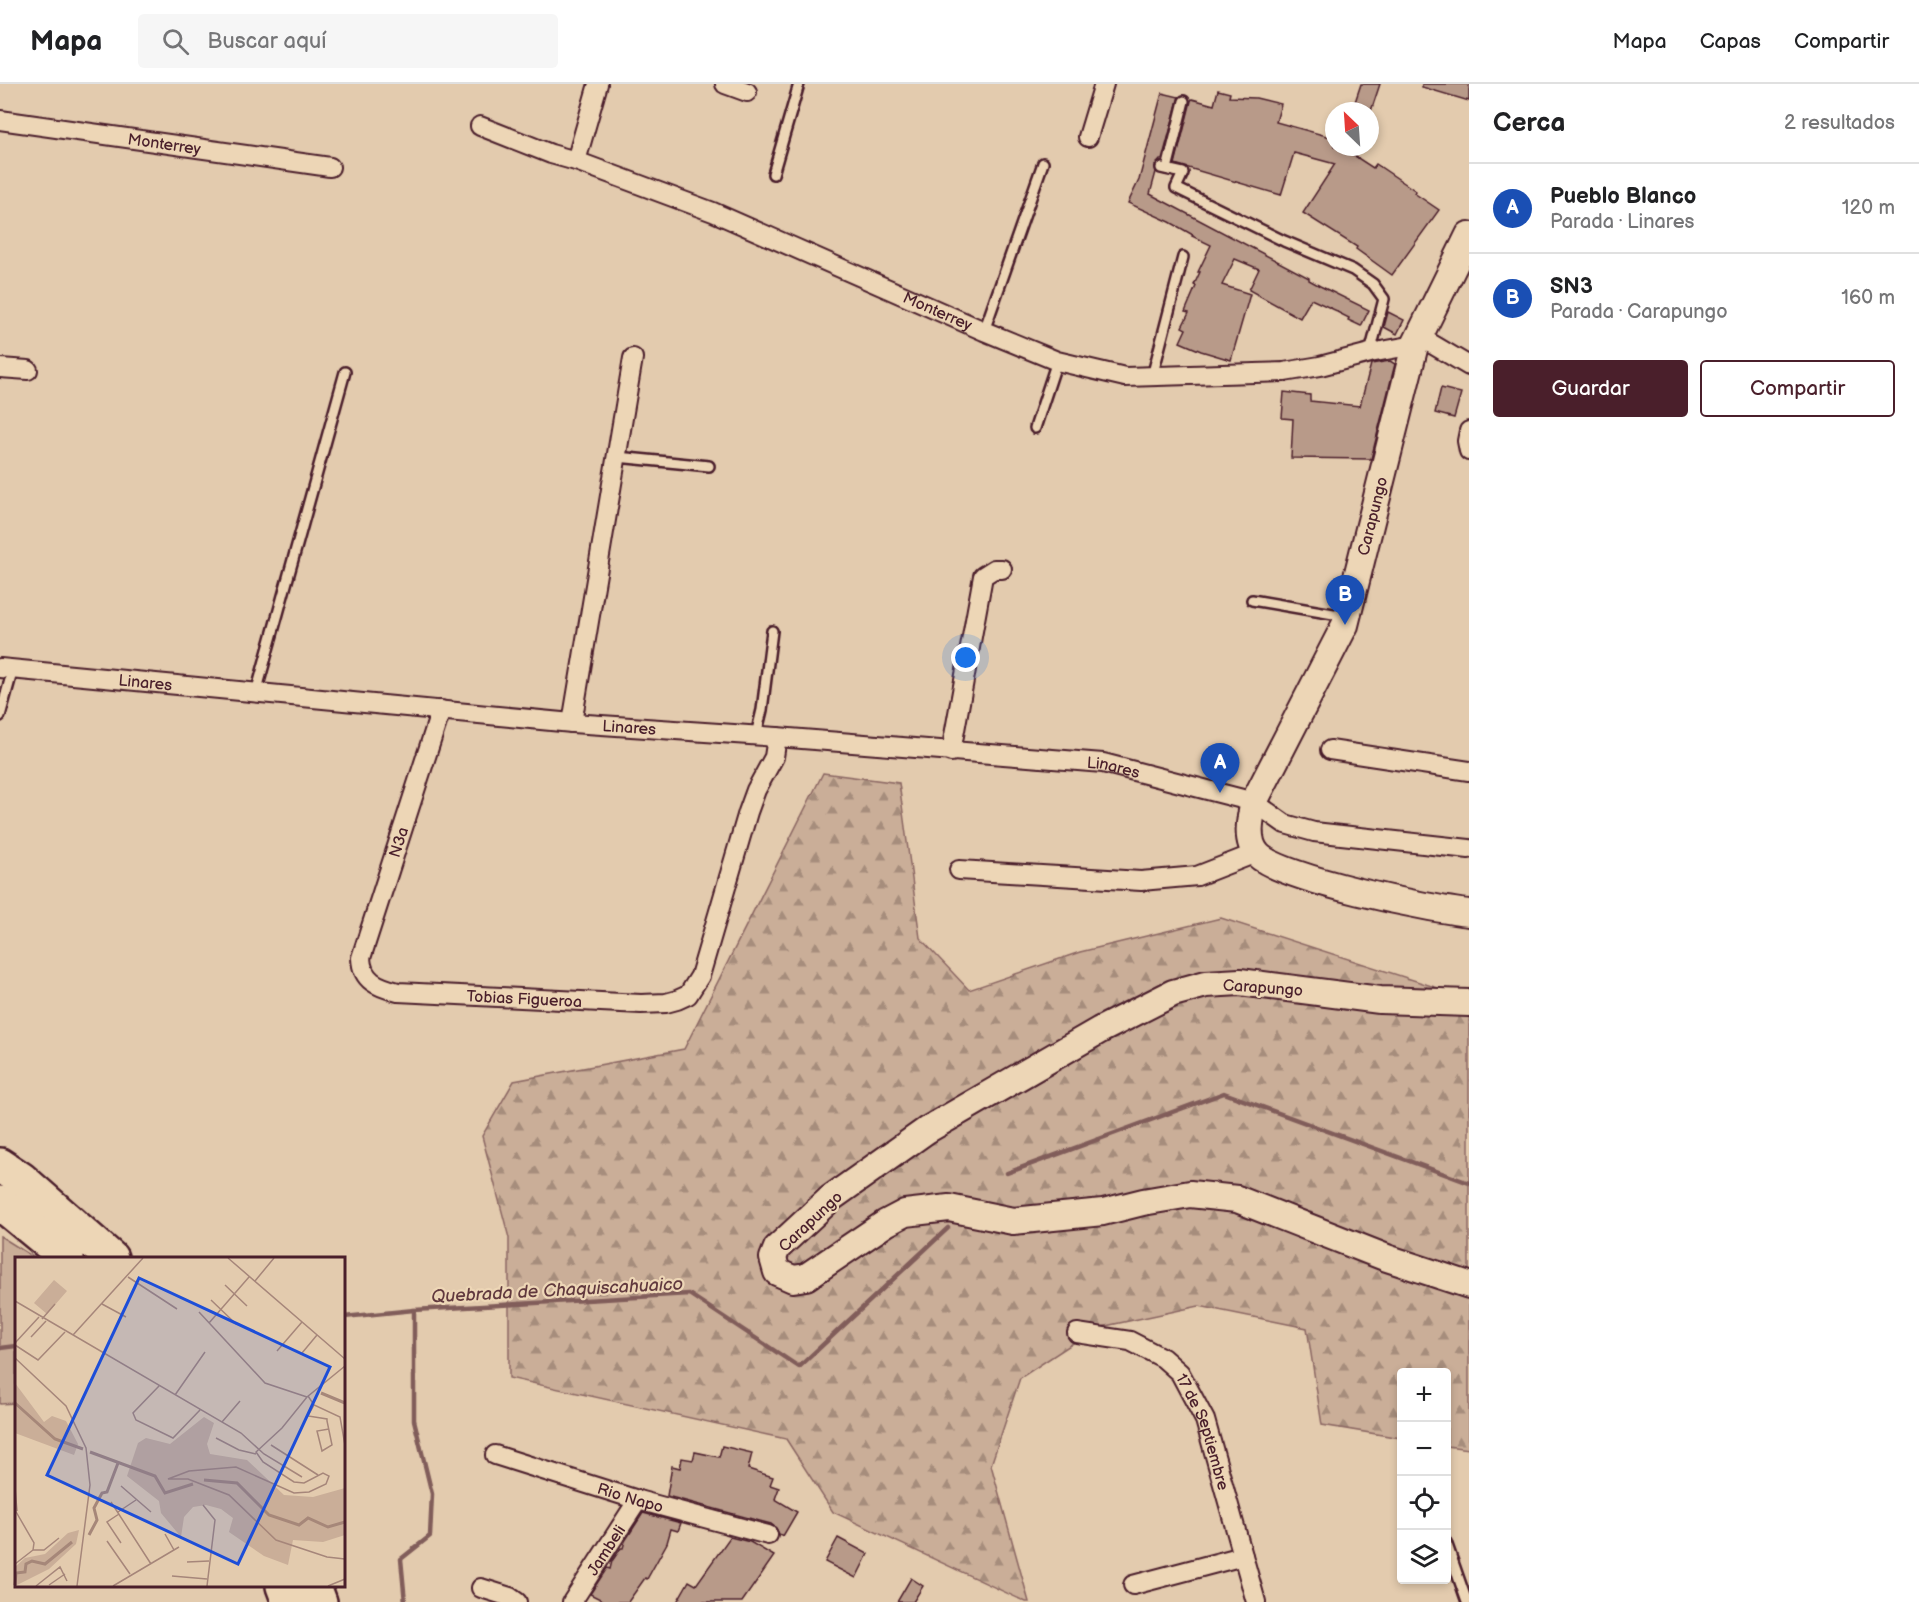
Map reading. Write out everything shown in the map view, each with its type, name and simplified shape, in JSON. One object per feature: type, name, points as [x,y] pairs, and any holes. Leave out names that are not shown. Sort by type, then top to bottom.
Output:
[{"type":"highway","points":[[0,1165],[21,1179],[110,1257]]},
{"type":"highway","points":[[0,1203],[66,1257]]},
{"type":"highway","points":[[283,1587],[289,1602]]},
{"type":"highway","points":[[314,1587],[320,1602]]},
{"type":"street","points":[[576,161],[598,84]]},
{"type":"street","points":[[725,84],[747,92]]},
{"type":"street","points":[[1088,137],[1104,84]]},
{"type":"street","name":"Monterrey","points":[[0,120],[330,167]]},
{"type":"street","name":"Monterrey","points":[[480,126],[713,212],[1057,361],[1125,377],[1284,372],[1320,366],[1418,341]]},
{"type":"street","name":"Carapungo","points":[[1256,853],[1249,825],[1254,802],[1347,616],[1418,341],[1469,235]]},
{"type":"street","points":[[1418,341],[1469,366]]},
{"type":"street","points":[[572,723],[633,358]]},
{"type":"street","points":[[0,368],[28,370]]},
{"type":"street","points":[[1469,431],[1467,441],[1469,451]]},
{"type":"street","points":[[951,752],[983,576],[994,569],[1002,569]]},
{"type":"street","name":"Linares","points":[[6,668],[572,723],[756,735],[1103,763],[1254,802]]},
{"type":"street","name":"N3a","points":[[365,974],[361,958],[441,710]]},
{"type":"street","name":"Tobias Figueroa","points":[[365,974],[374,985],[398,992],[474,997],[641,1004],[666,1003],[688,994],[700,976],[748,812],[756,790],[774,758],[777,737]]},
{"type":"street","points":[[1330,750],[1469,771]]},
{"type":"street","points":[[1254,802],[1285,824],[1314,832],[1469,849]]},
{"type":"street","points":[[959,870],[1141,881],[1197,876],[1256,853],[1280,869],[1331,884],[1469,913]]},
{"type":"street","name":"Carapungo","points":[[1469,1003],[1380,1000],[1240,982],[1206,984],[1173,993],[1100,1030],[927,1130],[831,1198],[777,1248],[773,1258],[777,1272],[793,1279],[806,1277],[886,1223],[904,1213],[926,1209],[949,1208],[1013,1221],[1103,1212],[1190,1194],[1237,1198],[1387,1258],[1469,1285]]},
{"type":"street","name":"17 de Septiembre","points":[[1077,1333],[1130,1341],[1163,1358],[1180,1373],[1205,1420],[1256,1602]]},
{"type":"street","name":"Rio Napo","points":[[495,1455],[638,1500],[768,1535]]},
{"type":"street","name":"Jambeli","points":[[572,1602],[638,1500]]},
{"type":"street","points":[[1133,1585],[1243,1556]]},
{"type":"street","points":[[482,1588],[510,1597],[517,1602]]},
{"type":"lane","points":[[773,174],[799,84]]},
{"type":"lane","points":[[1184,101],[1164,169],[1183,173],[1176,188],[1284,241],[1353,270],[1373,284],[1384,299],[1370,353]]},
{"type":"lane","points":[[984,331],[1043,163]]},
{"type":"lane","points":[[1152,376],[1183,257]]},
{"type":"lane","points":[[1035,429],[1057,361]]},
{"type":"lane","points":[[256,693],[345,372]]},
{"type":"lane","points":[[617,457],[709,466]]},
{"type":"lane","points":[[1252,600],[1347,616]]},
{"type":"lane","points":[[756,735],[762,710],[772,631]]},
{"type":"lane","points":[[0,716],[6,668]]},
{"type":"lane","points":[[1451,1556],[1467,1602]]},
{"type":"green space","points":[[823,773],[899,783],[920,938],[969,990],[1080,952],[1221,918],[1469,998],[1469,1449],[1451,1447],[1451,1368],[1397,1368],[1397,1437],[1322,1425],[1307,1328],[1199,1306],[1096,1328],[1020,1378],[991,1465],[1029,1602],[1026,1602],[833,1512],[786,1439],[509,1378],[509,1238],[482,1136],[514,1081],[684,1049]]},
{"type":"green space","points":[[0,1236],[33,1257],[15,1257],[15,1403],[0,1404]]},
{"type":"building","points":[[1361,84],[1380,84],[1374,102],[1355,102]]},
{"type":"building","points":[[1422,84],[1469,84],[1469,101],[1422,87]]},
{"type":"building","points":[[1218,90],[1230,93],[1229,97],[1256,98],[1281,104],[1276,122],[1325,136],[1325,156],[1355,156],[1373,168],[1376,164],[1439,210],[1392,275],[1356,249],[1357,247],[1303,213],[1335,164],[1294,153],[1281,195],[1175,164],[1192,99],[1214,105]]},
{"type":"building","points":[[1162,93],[1179,97],[1162,160],[1155,166],[1156,172],[1150,194],[1369,310],[1361,326],[1311,299],[1300,318],[1249,290],[1259,269],[1235,259],[1222,285],[1250,294],[1231,360],[1180,342],[1186,329],[1182,327],[1189,313],[1185,312],[1196,286],[1194,285],[1200,272],[1198,272],[1211,245],[1170,222],[1128,203],[1139,180]]},
{"type":"building","points":[[1388,312],[1404,320],[1397,334],[1384,327]]},
{"type":"building","points":[[1390,361],[1395,364],[1371,459],[1291,458],[1293,419],[1282,418],[1284,392],[1310,395],[1310,401],[1360,406],[1371,364]]},
{"type":"building","points":[[1441,388],[1461,393],[1454,418],[1435,413]]},
{"type":"building","points":[[722,1446],[752,1453],[748,1469],[773,1477],[770,1485],[779,1488],[775,1499],[797,1512],[783,1536],[771,1524],[667,1496],[672,1466],[680,1468],[682,1458],[693,1460],[695,1452],[719,1457]]},
{"type":"building","points":[[643,1513],[681,1523],[678,1531],[671,1529],[667,1543],[647,1579],[645,1578],[628,1602],[606,1602],[590,1594],[607,1568],[610,1569],[612,1561],[623,1548]]},
{"type":"building","points":[[730,1537],[750,1542],[774,1556],[742,1602],[677,1602],[689,1581],[696,1585]]},
{"type":"building","points":[[838,1538],[868,1554],[856,1578],[825,1562]]},
{"type":"building","points":[[911,1578],[923,1586],[913,1602],[897,1602]]},
{"type":"waterway","name":"Quebrada de Chaquiscahuaico","points":[[1007,1173],[1224,1093],[1469,1183]]},
{"type":"waterway","name":"Quebrada de Chaquiscahuaico","points":[[345,1317],[414,1310],[689,1294],[799,1367],[948,1228]]},
{"type":"waterway","points":[[405,1602],[401,1559],[430,1536],[432,1494],[414,1420],[414,1310]]},
{"type":"waterway","name":"Quebrada de Chaquiscahuaico","points":[[0,1348],[15,1346]]},
{"type":"place","name":"SN3","points":[[1345,625]]},
{"type":"place","name":"Pueblo Blanco","points":[[1220,793]]}]
